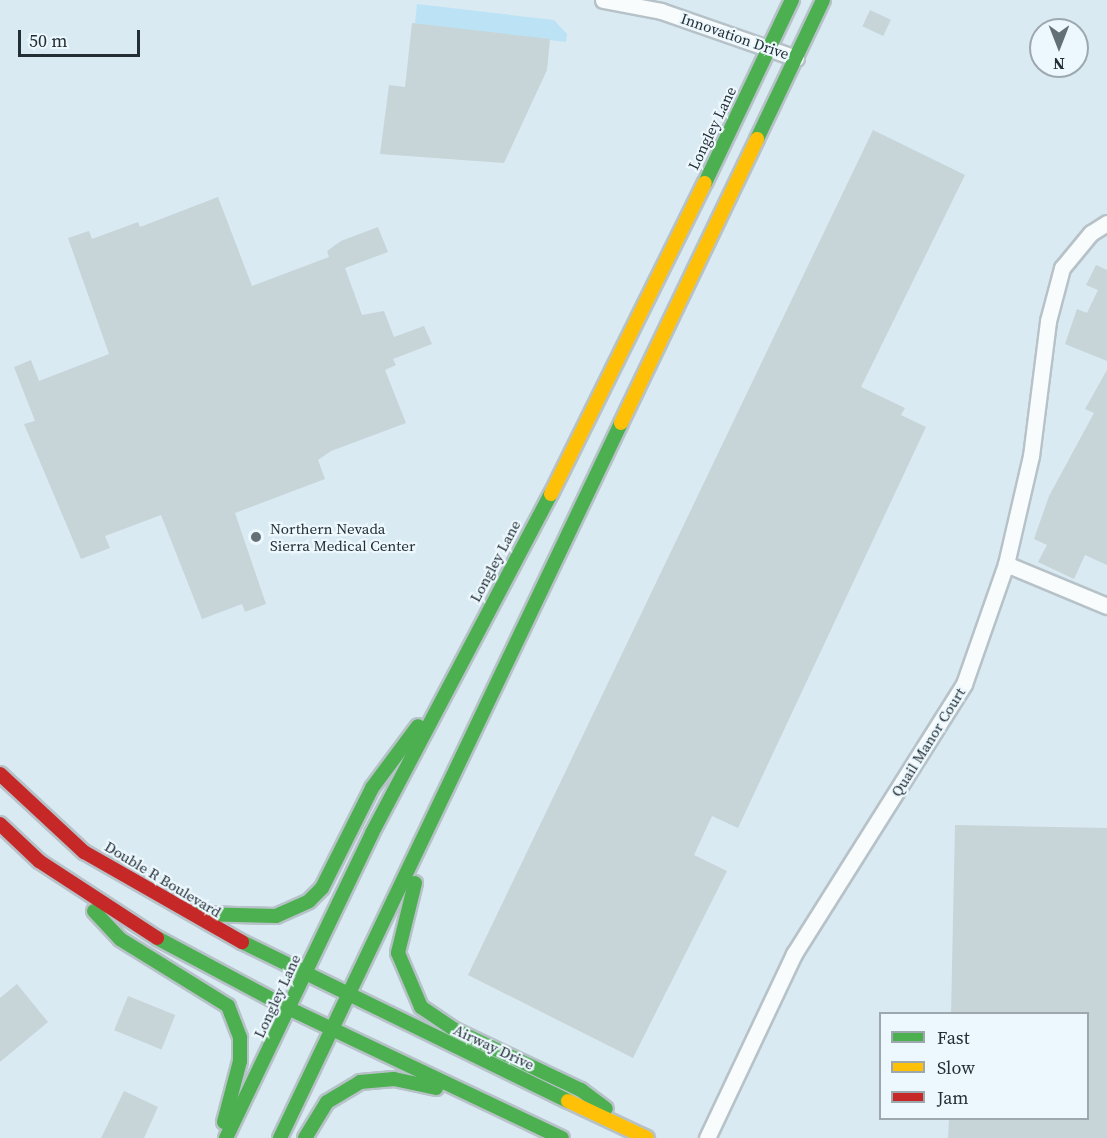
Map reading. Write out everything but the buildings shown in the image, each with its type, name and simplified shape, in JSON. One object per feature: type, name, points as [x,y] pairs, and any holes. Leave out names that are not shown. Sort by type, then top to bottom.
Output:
[{"type":"main road","name":"Longley Lane","points":[[226,1138],[437,706],[619,365],[792,0]]},
{"type":"main road","points":[[280,1138],[823,0]]},
{"type":"main road","points":[[167,903],[241,919],[276,916],[309,901],[322,888],[372,788],[437,706]]},
{"type":"main road","name":"Double R Boulevard","points":[[0,774],[84,852],[167,903],[326,987]]},
{"type":"main road","points":[[435,817],[401,932],[398,953],[410,991],[437,1019],[581,1090],[623,1126]]},
{"type":"main road","points":[[0,824],[71,886],[120,939],[228,1006],[240,1038],[240,1061],[219,1138]]},
{"type":"main road","points":[[71,886],[117,917],[290,1009],[562,1138]]},
{"type":"main road","name":"Airway Drive","points":[[326,987],[647,1138]]},
{"type":"main road","points":[[305,1138],[327,1102],[376,1079],[423,1084],[500,1108]]},
{"type":"street","name":"Innovation Drive","points":[[603,0],[661,11],[796,58]]},
{"type":"street","name":"Quail Manor Court","points":[[708,1138],[794,954],[953,706],[1006,564],[1031,456],[1048,321],[1062,268],[1091,233],[1107,223]]},
{"type":"street","points":[[1006,564],[1107,606]]},
{"type":"shaded area","points":[[417,4],[554,20],[567,34],[566,42],[415,24]]},
{"type":"traffic: fast","points":[[705,183],[792,0]]},
{"type":"traffic: fast","points":[[757,139],[823,0]]},
{"type":"traffic: fast","points":[[280,1138],[621,423]]},
{"type":"traffic: fast","points":[[226,1138],[372,833],[551,494]]},
{"type":"traffic: fast","points":[[198,914],[276,916],[309,901],[322,888],[372,788],[418,726]]},
{"type":"traffic: fast","points":[[415,883],[398,953],[421,1007],[455,1030],[581,1090],[606,1109]]},
{"type":"traffic: fast","points":[[94,911],[120,939],[228,1006],[240,1038],[240,1061],[224,1122]]},
{"type":"traffic: fast","points":[[157,938],[290,1009],[562,1138]]},
{"type":"traffic: fast","points":[[242,942],[568,1101]]},
{"type":"traffic: fast","points":[[305,1138],[327,1102],[360,1082],[394,1079],[436,1088]]},
{"type":"traffic: slow","points":[[621,423],[757,139]]},
{"type":"traffic: slow","points":[[551,494],[705,183]]},
{"type":"traffic: slow","points":[[568,1101],[647,1138]]},
{"type":"traffic: jam","points":[[0,774],[84,852],[242,942]]},
{"type":"traffic: jam","points":[[0,824],[39,861],[157,938]]},
{"type":"place","name":"Northern Nevada Sierra Medical Center","points":[[256,537]]}]
